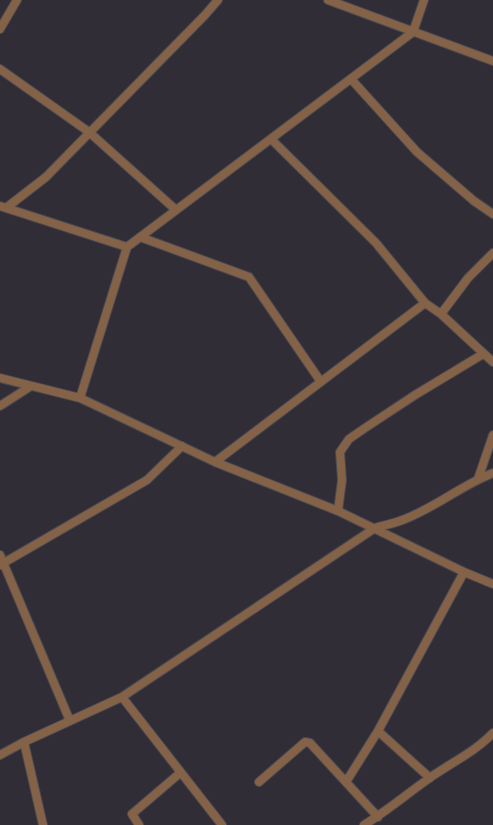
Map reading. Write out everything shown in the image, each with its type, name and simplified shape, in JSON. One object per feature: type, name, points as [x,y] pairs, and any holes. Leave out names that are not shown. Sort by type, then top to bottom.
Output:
[{"type":"street","points":[[0,29],[17,0]]},
{"type":"street","points":[[3,207],[46,177],[206,15],[218,0]]},
{"type":"street","points":[[328,0],[493,61]]},
{"type":"street","points":[[80,398],[127,247],[413,32],[424,0]]},
{"type":"street","points":[[0,70],[90,132],[176,210]]},
{"type":"street","points":[[351,79],[417,152],[474,201],[493,214]]},
{"type":"street","points":[[271,139],[376,243],[426,303],[441,314],[493,362]]},
{"type":"street","points":[[3,207],[127,247]]},
{"type":"street","points":[[140,237],[249,277],[321,382]]},
{"type":"street","points":[[441,314],[468,278],[493,253]]},
{"type":"street","points":[[215,462],[426,303]]},
{"type":"street","points":[[338,511],[342,480],[340,452],[349,439],[415,395],[483,354]]},
{"type":"street","points":[[0,378],[80,398],[215,462],[338,511],[464,572],[493,584]]},
{"type":"street","points":[[0,406],[31,386]]},
{"type":"street","points":[[478,479],[493,435]]},
{"type":"street","points":[[2,564],[147,480],[182,446]]},
{"type":"street","points":[[0,755],[24,742],[122,697],[375,528],[404,520],[478,479],[493,473]]},
{"type":"street","points":[[0,554],[2,564],[70,721]]},
{"type":"street","points":[[346,782],[378,731],[464,572]]},
{"type":"street","points":[[122,697],[222,825]]},
{"type":"street","points":[[378,731],[430,778]]},
{"type":"street","points":[[364,825],[378,817],[493,733]]},
{"type":"street","points":[[24,742],[43,825]]},
{"type":"street","points":[[259,782],[305,742],[310,743],[378,817]]},
{"type":"street","points":[[139,825],[132,814],[180,773]]}]
